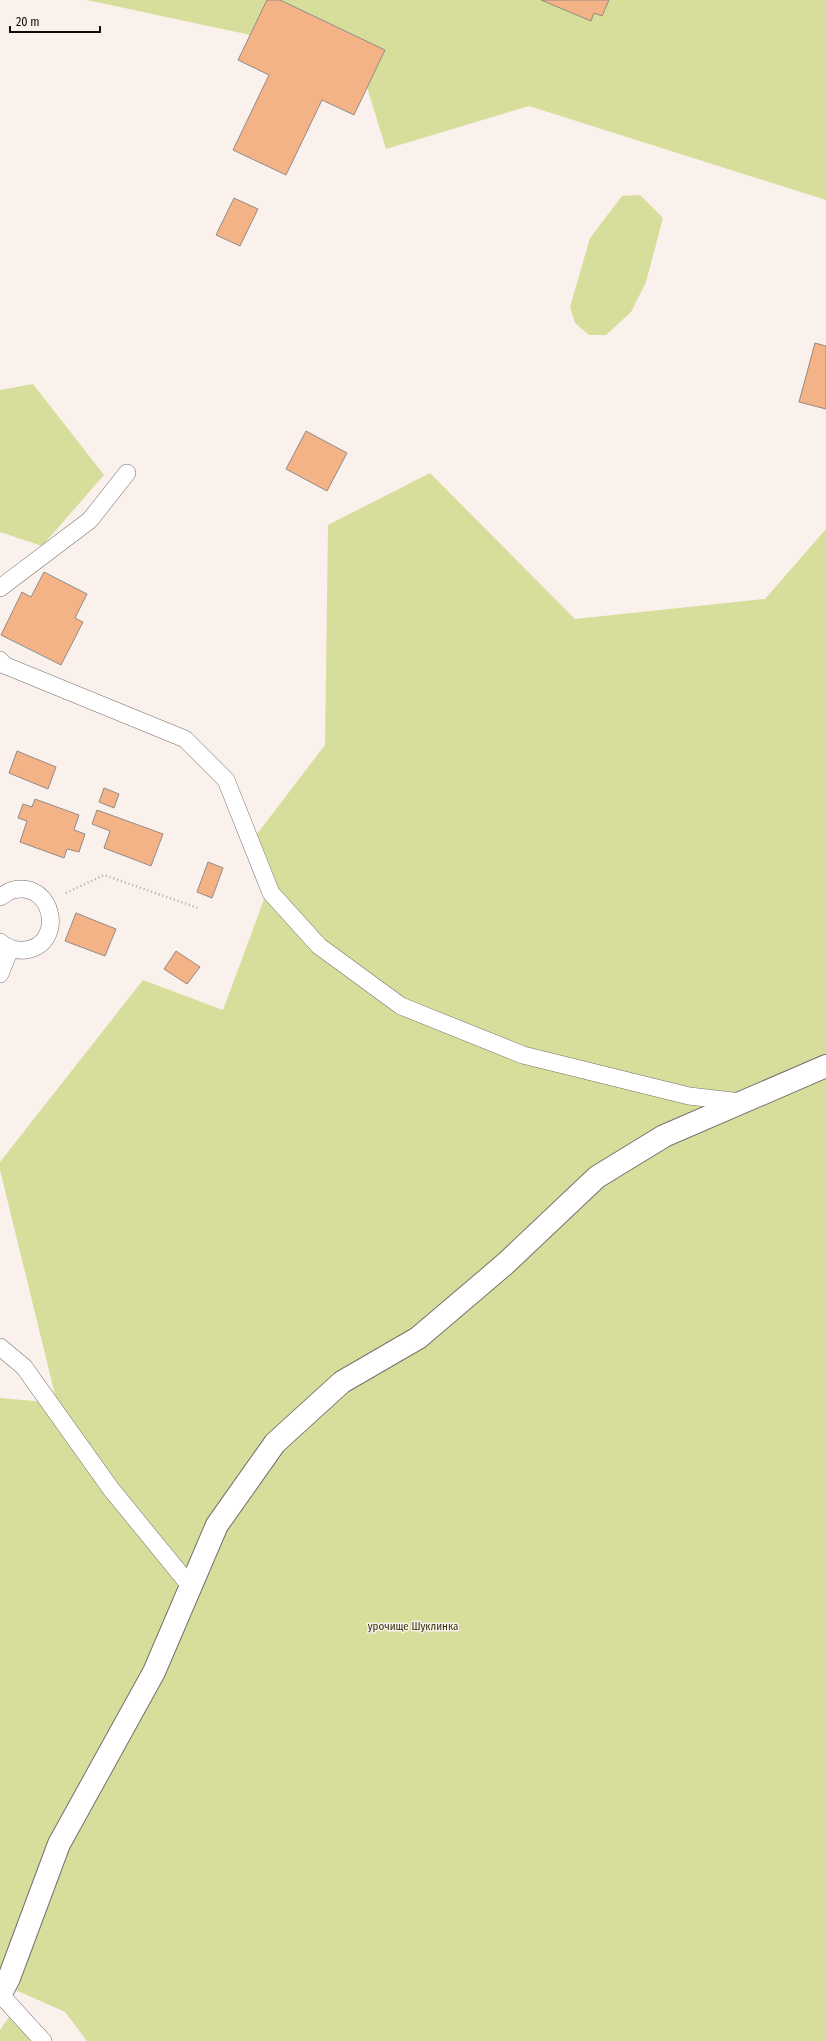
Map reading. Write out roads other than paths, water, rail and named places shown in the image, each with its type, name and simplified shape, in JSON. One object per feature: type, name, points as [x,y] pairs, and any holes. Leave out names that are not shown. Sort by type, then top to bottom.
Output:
[{"type":"street","points":[[3,1989],[59,1844],[154,1672],[217,1525],[275,1443],[342,1382],[418,1338],[506,1264],[597,1177],[664,1136],[826,1066]]},
{"type":"lane","points":[[0,588],[90,520],[127,473]]},
{"type":"lane","points":[[0,660],[4,665],[185,739],[226,780],[271,893],[319,946],[401,1006],[522,1055],[689,1096],[741,1102]]},
{"type":"lane","points":[[0,898],[13,890],[23,889],[33,892],[46,903],[52,919],[48,935],[41,943],[29,949],[5,946],[0,974]]},
{"type":"lane","points":[[0,1347],[24,1368],[111,1488],[191,1587]]},
{"type":"lane","points":[[3,1989],[43,2041]]},
{"type":"park label","name":"урочище Шуклинка","points":[[413,1626]]}]
